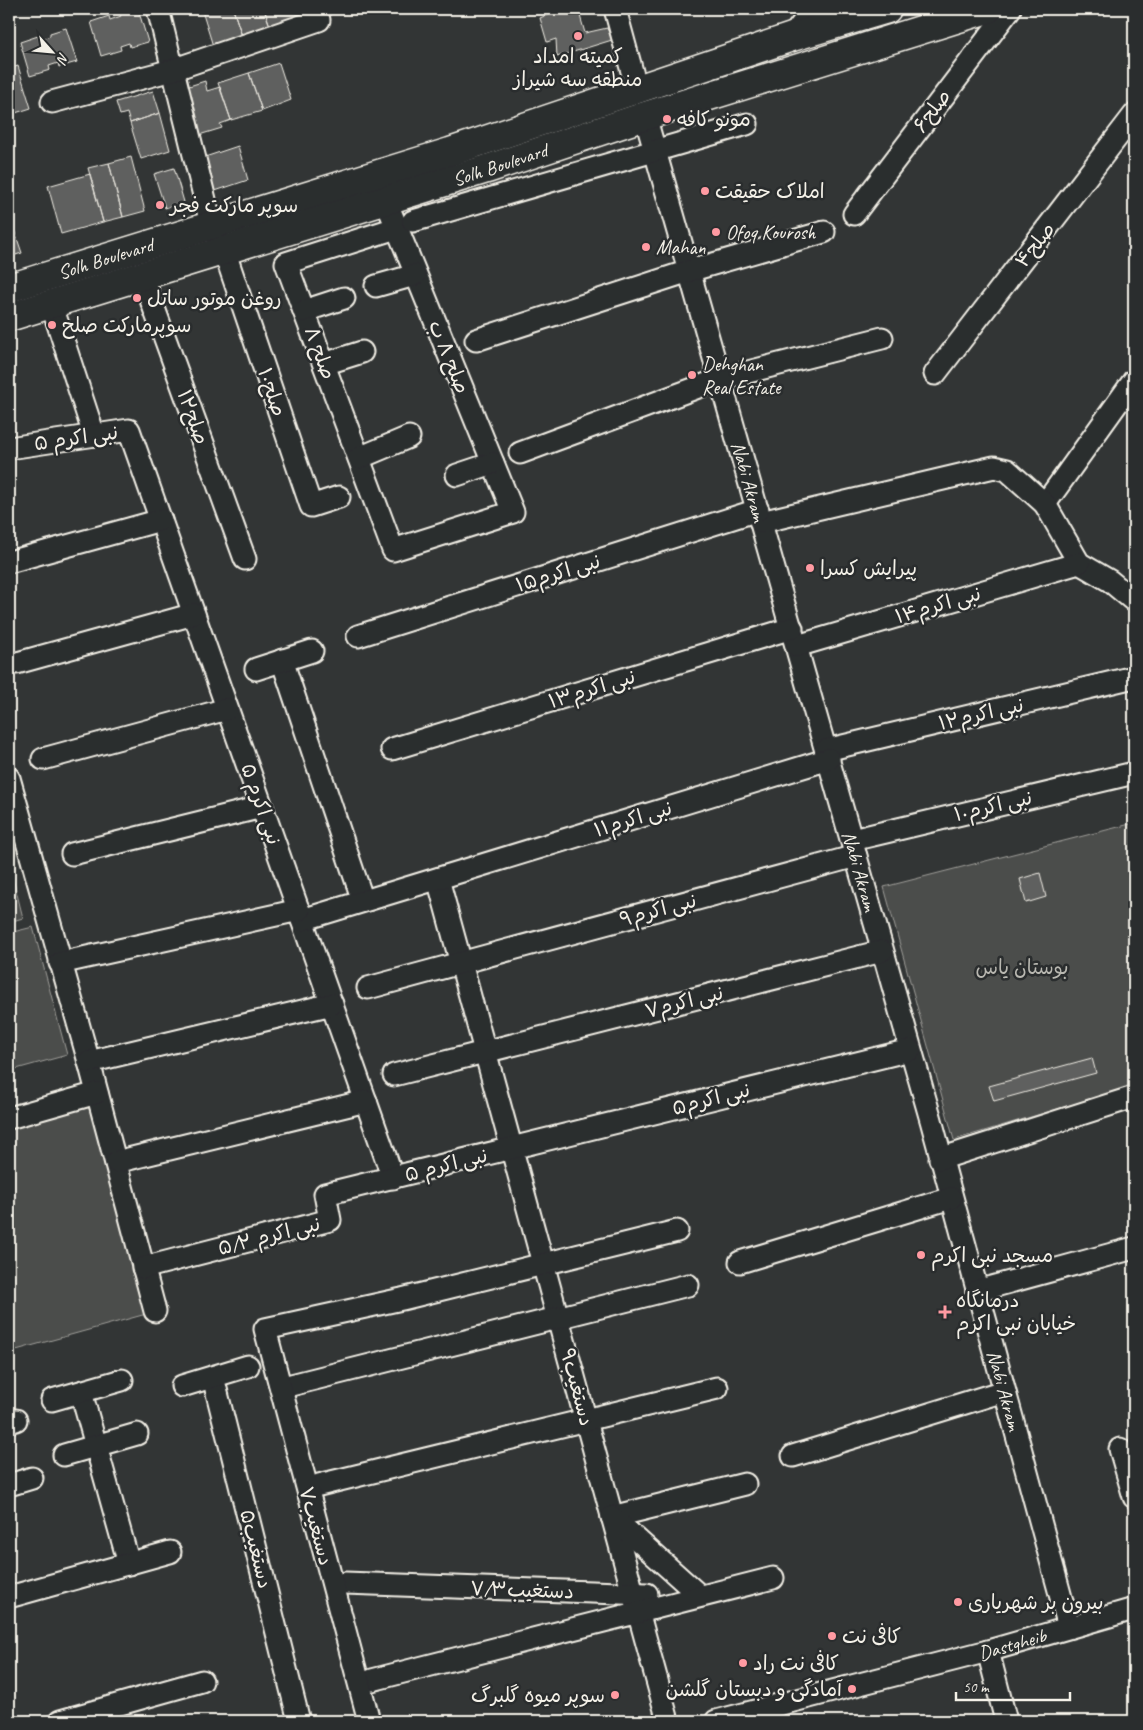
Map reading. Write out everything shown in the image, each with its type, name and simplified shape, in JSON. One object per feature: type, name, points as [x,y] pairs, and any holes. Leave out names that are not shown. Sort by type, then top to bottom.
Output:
[{"type":"main road","name":"Solh Boulevard","points":[[9,288],[211,224],[450,152],[792,36],[887,9]]},
{"type":"main road","name":"Solh Boulevard","points":[[9,318],[142,275],[386,201],[645,116],[988,9]]},
{"type":"street","points":[[158,9],[211,224],[224,250]]},
{"type":"street","points":[[615,9],[637,90]]},
{"type":"street","points":[[792,36],[813,9]]},
{"type":"street","name":"صلح۶","points":[[854,214],[1010,9]]},
{"type":"street","points":[[52,102],[172,70],[317,14]]},
{"type":"street","name":"صلح۴","points":[[935,374],[1134,115]]},
{"type":"street","name":"Nabi Akram","points":[[645,116],[828,754],[1069,1627]]},
{"type":"street","points":[[405,225],[747,124]]},
{"type":"street","name":"صلح ۸ ب","points":[[386,201],[405,225],[415,275],[513,512]]},
{"type":"street","name":"۸ صلح","points":[[405,225],[286,263],[393,550],[513,512]]},
{"type":"street","points":[[476,340],[689,271],[824,232]]},
{"type":"street","name":"صلح۱۰","points":[[224,250],[311,506],[339,497]]},
{"type":"street","name":"صلح۱۲","points":[[142,275],[245,559]]},
{"type":"street","points":[[376,286],[415,275]]},
{"type":"street","points":[[304,311],[344,298]]},
{"type":"street","points":[[51,304],[94,436]]},
{"type":"street","points":[[520,454],[720,379],[882,338]]},
{"type":"street","points":[[324,364],[362,352]]},
{"type":"street","points":[[1134,380],[1045,504],[1079,563],[1110,581],[1134,601]]},
{"type":"street","name":"نبی اکرم ۵","points":[[9,448],[129,430],[393,1178],[512,1149]]},
{"type":"street","points":[[359,458],[409,437]]},
{"type":"street","points":[[456,475],[493,463]]},
{"type":"street","name":"نبی اکرم۱۵","points":[[358,636],[760,516],[994,466],[1007,470],[1045,504]]},
{"type":"street","points":[[9,562],[160,520]]},
{"type":"street","name":"نبی اکرم۱۴","points":[[794,637],[1079,563]]},
{"type":"street","points":[[17,663],[194,614]]},
{"type":"street","name":"نبی اکرم۱۳","points":[[392,750],[794,637]]},
{"type":"street","points":[[256,669],[312,651]]},
{"type":"street","points":[[282,660],[363,901]]},
{"type":"street","name":"نبی اکرم۱۲","points":[[828,754],[1134,677]]},
{"type":"street","points":[[43,759],[227,709]]},
{"type":"street","name":"نبی اکرم۱۱","points":[[60,963],[363,901],[438,879],[828,754]]},
{"type":"street","name":"نبی اکرم۱۰","points":[[854,848],[1134,773]]},
{"type":"street","points":[[9,778],[89,1062],[155,1311]]},
{"type":"street","points":[[72,854],[262,807]]},
{"type":"street","name":"نبی اکرم۹","points":[[368,988],[461,963],[854,848]]},
{"type":"street","points":[[438,879],[461,963]]},
{"type":"street","name":"نبی اکرم۷","points":[[394,1076],[882,951]]},
{"type":"street","name":"دستغیب۹","points":[[461,963],[668,1721]]},
{"type":"street","points":[[89,1062],[332,1004]]},
{"type":"street","name":"نبی اکرم۵","points":[[512,1149],[910,1050]]},
{"type":"street","points":[[9,1118],[97,1093]]},
{"type":"street","points":[[940,1158],[1134,1097]]},
{"type":"street","points":[[116,1162],[366,1101]]},
{"type":"street","name":"نبی اکرم ۵/۲","points":[[143,1268],[330,1220],[325,1194],[393,1178]]},
{"type":"street","points":[[740,1262],[951,1198]]},
{"type":"street","points":[[543,1264],[677,1231]]},
{"type":"street","points":[[977,1291],[1134,1248]]},
{"type":"street","name":"دستغیب۷","points":[[369,1721],[265,1329],[402,1299],[543,1264]]},
{"type":"street","points":[[291,1385],[688,1285]]},
{"type":"street","points":[[182,1386],[248,1366]]},
{"type":"street","name":"دستغیب۵","points":[[214,1376],[299,1721]]},
{"type":"street","points":[[52,1400],[122,1380]]},
{"type":"street","points":[[319,1485],[717,1388]]},
{"type":"street","points":[[793,1456],[1004,1391]]},
{"type":"street","points":[[81,1392],[129,1564]]},
{"type":"street","points":[[64,1455],[137,1434]]},
{"type":"street","points":[[1120,1449],[1134,1496]]},
{"type":"street","points":[[9,1485],[32,1478]]},
{"type":"street","points":[[612,1517],[745,1484]]},
{"type":"street","points":[[612,1517],[700,1596]]},
{"type":"street","points":[[9,1597],[170,1552]]},
{"type":"street","points":[[372,1680],[773,1578]]},
{"type":"street","name":"دستغیب۷/۳","points":[[345,1583],[700,1596]]},
{"type":"street","name":"Dastgheib","points":[[720,1721],[988,1651],[1134,1610]]},
{"type":"street","points":[[988,1651],[1006,1721]]},
{"type":"street","points":[[60,1721],[202,1681]]},
{"type":"green space","name":"بوستان یاس","points":[[1134,823],[1134,1086],[954,1140],[884,887]]},
{"type":"green space","points":[[9,862],[23,918],[9,922]]},
{"type":"green space","points":[[33,927],[67,1055],[9,1071],[9,933]]},
{"type":"green space","points":[[93,1102],[157,1311],[9,1352],[9,1125]]},
{"type":"building","points":[[138,9],[148,42],[130,47],[129,43],[120,46],[121,50],[101,56],[91,22],[109,16],[110,20],[121,16],[120,13]]},
{"type":"building","points":[[209,9],[233,9],[242,36],[213,46],[202,11]]},
{"type":"building","points":[[233,9],[264,9],[270,26],[242,36]]},
{"type":"building","points":[[264,9],[300,9],[302,15],[270,26]]},
{"type":"building","name":"کمیته امداد منطقه سه شیراز","points":[[547,9],[578,9],[585,33],[607,28],[612,40],[557,57],[556,39],[547,42],[540,18],[549,14]]},
{"type":"building","points":[[66,28],[77,62],[59,67],[58,63],[49,66],[50,70],[30,76],[20,42],[38,36],[40,40],[50,36],[50,33]]},
{"type":"building","points":[[279,63],[291,100],[262,111],[249,73]]},
{"type":"building","points":[[18,66],[31,108],[9,115],[9,69]]},
{"type":"building","points":[[249,73],[262,111],[231,120],[218,83]]},
{"type":"building","points":[[205,81],[207,91],[220,87],[231,120],[220,124],[222,128],[199,135],[186,87]]},
{"type":"building","points":[[153,91],[160,113],[130,123],[127,113],[120,115],[116,102]]},
{"type":"building","points":[[160,113],[170,150],[141,159],[130,123]]},
{"type":"building","points":[[238,146],[248,180],[209,193],[199,159]]},
{"type":"building","points":[[131,157],[145,211],[123,217],[109,163]]},
{"type":"building","points":[[109,163],[123,217],[103,222],[88,168]]},
{"type":"building","points":[[174,168],[184,202],[165,208],[154,174]]},
{"type":"building","points":[[90,174],[103,222],[61,234],[48,186]]},
{"type":"building","points":[[9,215],[22,253],[9,257]]},
{"type":"building","points":[[1040,873],[1046,897],[1026,903],[1020,879]]},
{"type":"building","points":[[1092,1058],[1096,1073],[994,1101],[989,1086]]},
{"type":"place","name":"کمیته امداد منطقه سه شیراز","points":[[578,36]]},
{"type":"place","name":"مونو کافه","points":[[667,119]]},
{"type":"place","name":"املاک حقیقت","points":[[705,191]]},
{"type":"place","name":"سوپر مارکت فجر","points":[[160,205]]},
{"type":"place","name":"Ofoq Kourosh","points":[[716,232]]},
{"type":"place","name":"Mahan","points":[[646,247]]},
{"type":"place","name":"روغن موتور ساتل","points":[[137,298]]},
{"type":"place","name":"سوپرمارکت صلح","points":[[52,325]]},
{"type":"place","name":"Dehghan Real Estate","points":[[692,375]]},
{"type":"place","name":"پیرایش کسرا","points":[[810,568]]},
{"type":"place","name":"مسجد نبی اکرم","points":[[921,1255]]},
{"type":"place","name":"درمانگاه خیابان نبی اکرم","points":[[945,1312]]},
{"type":"place","name":"بیرون بر شهریاری","points":[[958,1602]]},
{"type":"place","name":"کافی نت","points":[[832,1636]]},
{"type":"place","name":"کافی نت راد","points":[[743,1663]]},
{"type":"place","name":"آمادگی و دبستان گلشن","points":[[852,1689]]},
{"type":"place","name":"سوپر میوه گلبرگ","points":[[615,1695]]}]
